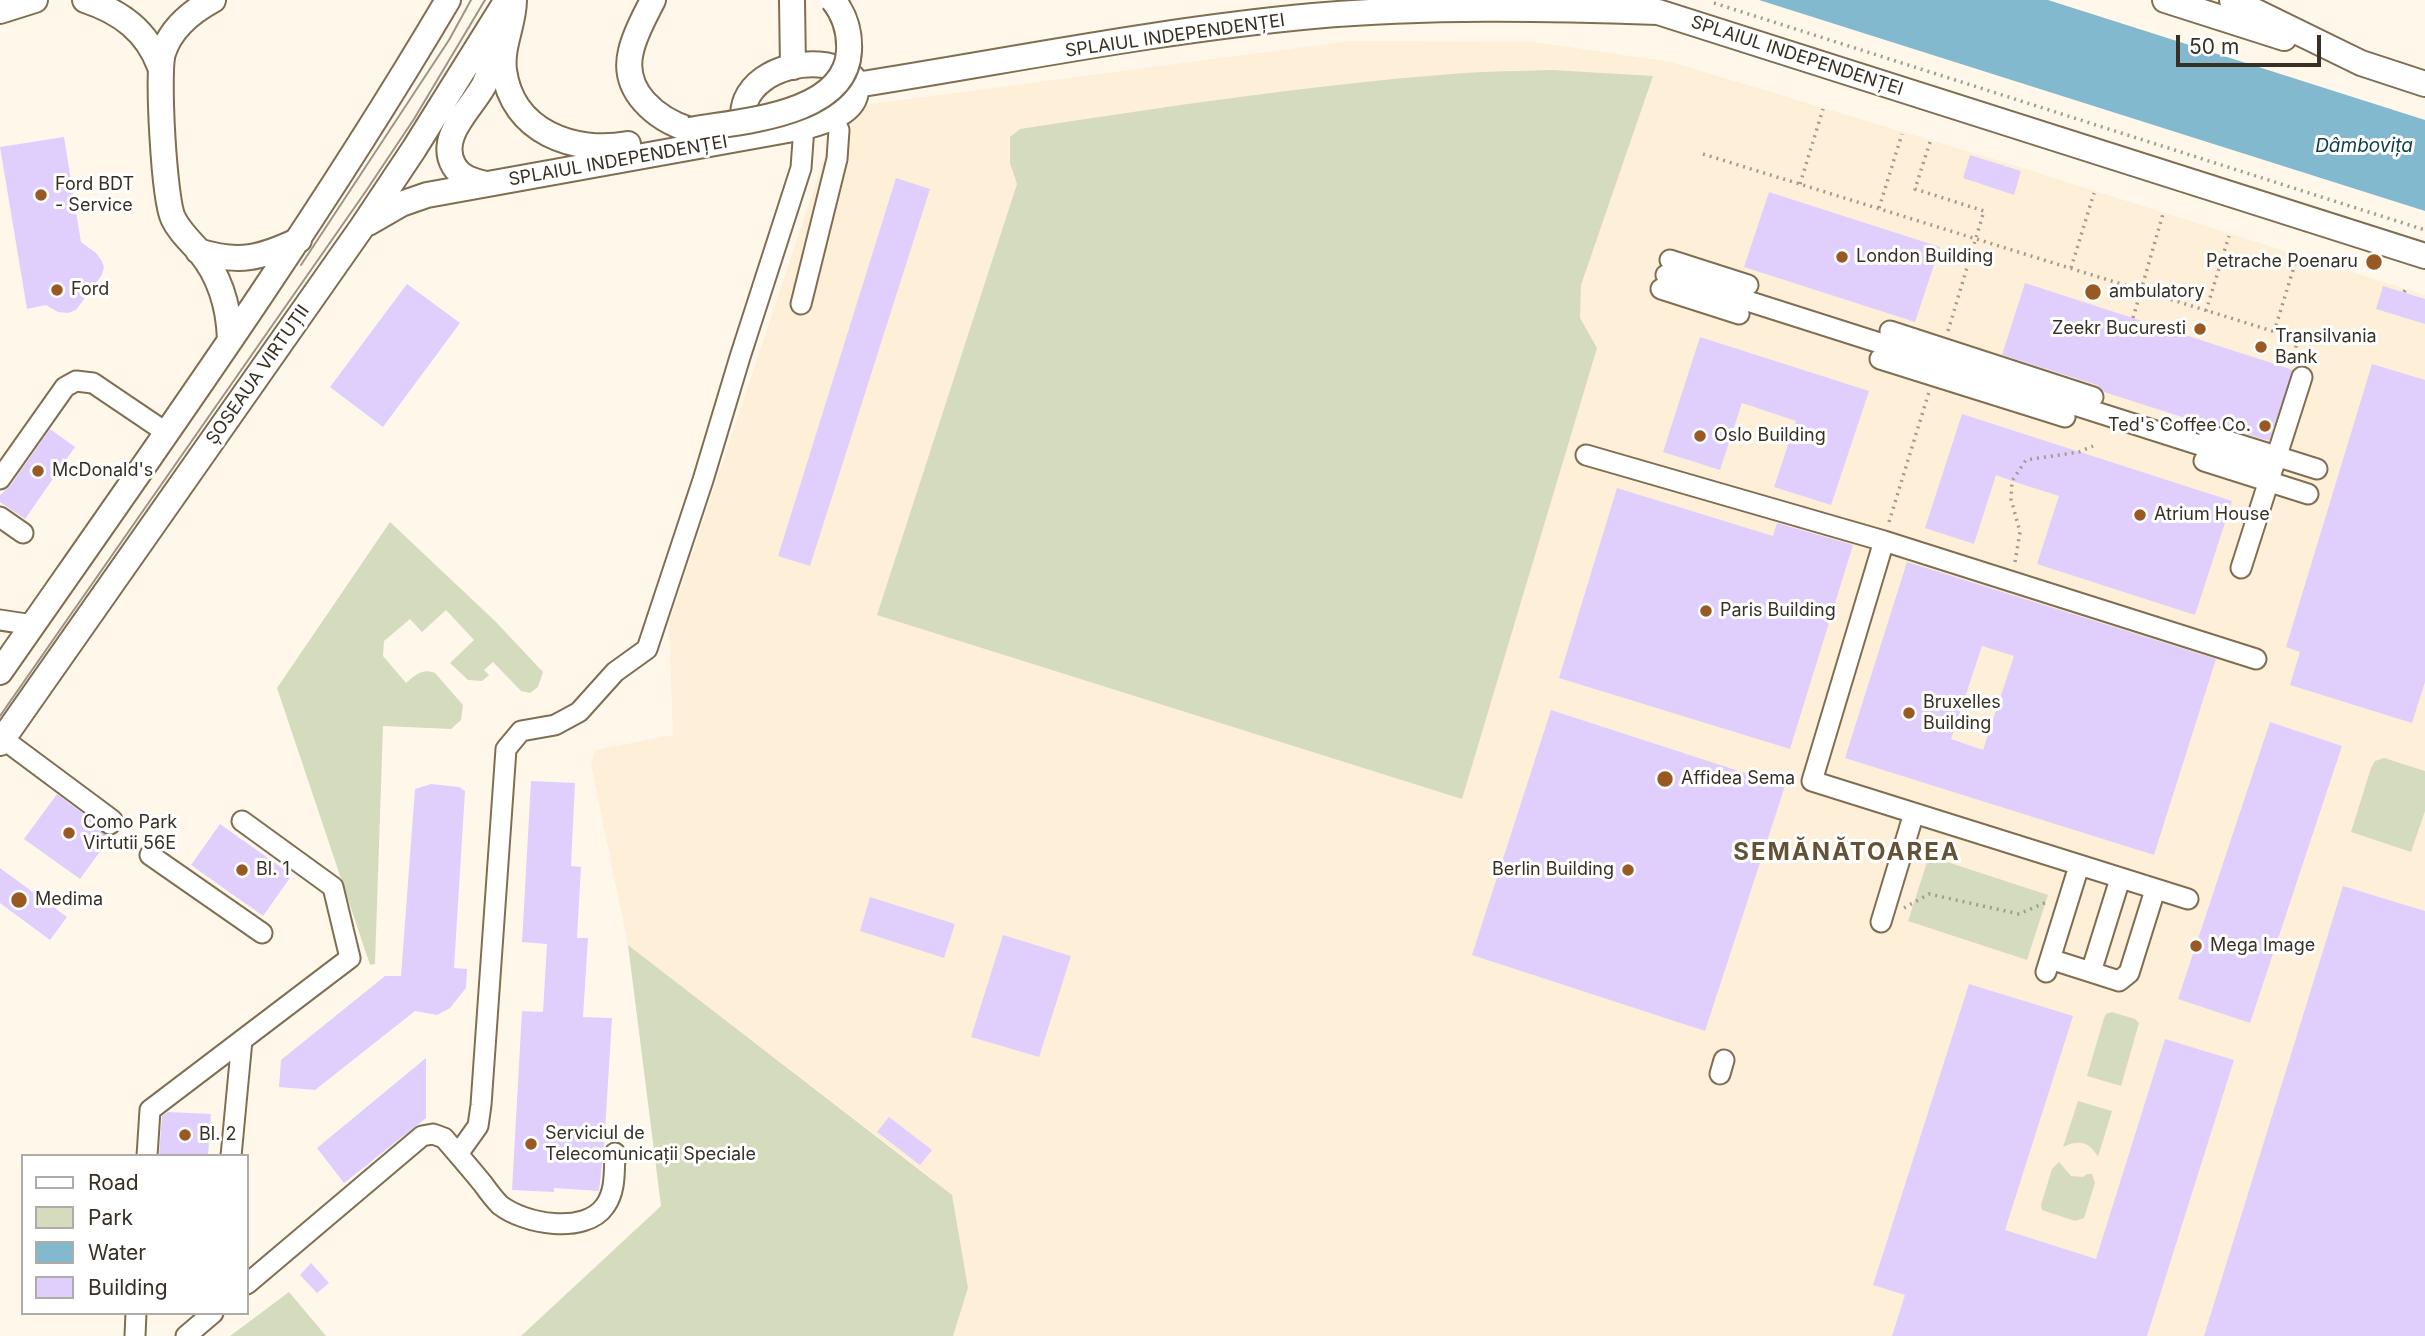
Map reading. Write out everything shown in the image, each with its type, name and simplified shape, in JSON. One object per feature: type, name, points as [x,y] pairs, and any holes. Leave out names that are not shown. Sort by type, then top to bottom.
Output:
[{"type":"main road","points":[[0,11],[35,0]]},
{"type":"main road","points":[[85,0],[134,25],[147,40],[160,67],[169,207],[188,242],[211,269],[226,301],[230,340]]},
{"type":"main road","points":[[160,67],[171,37],[182,21],[213,0]]},
{"type":"main road","points":[[0,672],[299,240],[392,96],[448,0]]},
{"type":"main road","name":"ȘOSEAUA VIRTUȚII","points":[[1,741],[362,227],[507,0]]},
{"type":"main road","points":[[514,0],[504,57],[504,69],[514,100],[536,126],[569,144],[597,148],[625,145],[781,113],[818,99],[839,80],[849,55],[848,29],[833,0]]},
{"type":"main road","points":[[653,0],[630,53],[631,80],[638,96],[652,110],[677,126],[690,130]]},
{"type":"main road","points":[[792,0],[793,67]]},
{"type":"main road","points":[[1616,0],[1658,12]]},
{"type":"main road","points":[[2165,0],[2425,84]]},
{"type":"main road","points":[[2232,0],[2361,63]]},
{"type":"main road","name":"SPLAIUL INDEPENDENȚEI","points":[[856,85],[1224,26],[1314,16],[1455,8],[1658,12],[2425,256]]},
{"type":"main road","name":"SPLAIUL INDEPENDENȚEI","points":[[490,184],[475,182],[460,174],[452,162],[449,150],[454,132],[488,75],[491,28]]},
{"type":"main road","name":"SPLAIUL INDEPENDENȚEI","points":[[362,227],[426,195],[804,127],[832,117],[850,105],[856,93],[853,77],[832,67],[817,65],[793,67],[761,80],[751,91],[743,110],[746,137]]},
{"type":"main road","points":[[198,251],[233,259],[252,258],[299,240]]},
{"type":"street","points":[[802,304],[837,159],[839,130],[832,117]]},
{"type":"street","points":[[458,1154],[478,1126],[481,1105],[506,749],[521,731],[555,725],[579,712],[615,673],[647,649],[801,168],[804,127]]},
{"type":"street","points":[[1666,275],[1748,285]]},
{"type":"street","points":[[1666,275],[1739,314]]},
{"type":"street","points":[[1666,275],[2272,468]]},
{"type":"street","points":[[1890,331],[2093,397]]},
{"type":"street","points":[[1880,359],[2085,423]]},
{"type":"street","points":[[2241,568],[2302,377]]},
{"type":"street","points":[[0,478],[65,387],[76,381],[93,383],[167,433]]},
{"type":"street","points":[[2209,435],[2272,468],[2308,494]]},
{"type":"street","points":[[1586,455],[1884,541],[2256,659]]},
{"type":"street","points":[[2200,460],[2272,468],[2317,468]]},
{"type":"street","points":[[0,517],[23,533]]},
{"type":"street","points":[[1884,541],[1812,781],[2188,899]]},
{"type":"street","points":[[0,620],[33,625]]},
{"type":"street","points":[[1,741],[112,820],[110,824]]},
{"type":"street","points":[[1881,922],[1914,813]]},
{"type":"street","points":[[147,1154],[150,1110],[351,958],[333,887],[242,821]]},
{"type":"street","points":[[150,855],[262,933]]},
{"type":"street","points":[[2079,866],[2048,965],[2091,972],[2119,981],[2129,974],[2155,890]]},
{"type":"street","points":[[2091,972],[2120,879]]},
{"type":"street","points":[[231,1154],[242,1040]]},
{"type":"street","points":[[248,1283],[422,1136],[433,1133],[444,1138],[499,1204],[532,1221],[555,1224],[590,1219],[604,1209],[612,1193],[615,1153]]},
{"type":"street","points":[[135,1336],[136,1315]]},
{"type":"street","points":[[186,1336],[210,1315]]},
{"type":"path","points":[[1714,3],[2425,230]]},
{"type":"path","points":[[1800,184],[1823,108]]},
{"type":"path","points":[[1879,208],[1902,134]]},
{"type":"path","points":[[1930,142],[1915,189],[1984,211],[1943,349]]},
{"type":"path","points":[[1703,154],[2298,339],[2291,365],[2305,369],[2302,377]]},
{"type":"path","points":[[2071,268],[2094,193]]},
{"type":"path","points":[[2133,318],[2163,215]]},
{"type":"path","points":[[2206,311],[2229,236]]},
{"type":"path","points":[[2274,332],[2297,257]]},
{"type":"path","points":[[1884,541],[1934,377]]},
{"type":"path","points":[[2009,580],[2020,532],[2011,499],[2012,481],[2026,460],[2079,452],[2093,446]]},
{"type":"path","points":[[1881,922],[1928,894],[2020,914],[2052,899],[2068,903]]},
{"type":"shaded area","points":[[1350,41],[1534,42],[1671,62],[2003,162],[2425,295],[2425,1336],[953,1336],[968,1288],[934,1180],[628,945],[591,764],[596,750],[673,735],[669,623],[841,108]]},
{"type":"green space","points":[[1553,70],[1653,76],[1581,285],[1580,318],[1597,348],[1462,799],[877,615],[1017,184],[1010,163],[1010,137],[1020,129],[1290,90],[1465,73]]},
{"type":"green space","points":[[390,522],[496,622],[543,672],[538,687],[530,693],[521,691],[493,662],[484,670],[489,675],[482,681],[468,680],[450,663],[474,640],[446,610],[422,632],[410,619],[384,641],[383,656],[406,683],[423,672],[435,673],[463,705],[461,720],[451,729],[383,726],[375,964],[370,965],[277,688]]},
{"type":"green space","points":[[2384,758],[2425,771],[2425,811],[2411,852],[2351,832],[2371,768],[2375,761]]},
{"type":"green space","points":[[1929,856],[2048,895],[2027,960],[1908,921]]},
{"type":"green space","points":[[628,945],[952,1195],[968,1288],[953,1336],[521,1336],[661,1206]]},
{"type":"green space","points":[[2112,1012],[2135,1019],[2139,1023],[2121,1086],[2087,1076],[2104,1018]]},
{"type":"green space","points":[[2078,1101],[2112,1111],[2098,1157],[2083,1143],[2063,1147]]},
{"type":"green space","points":[[2059,1162],[2071,1176],[2083,1177],[2092,1174],[2095,1183],[2084,1218],[2075,1221],[2042,1210],[2041,1205],[2052,1169]]},
{"type":"green space","points":[[289,1292],[326,1336],[230,1336]]},
{"type":"water","name":"Dâmbovița","points":[[1759,0],[2048,0],[2425,120],[2425,211]]},
{"type":"building","name":"Ford BDT - Service","points":[[64,137],[81,242],[96,253],[104,267],[102,275],[76,310],[68,313],[58,312],[46,305],[27,309],[0,147]]},
{"type":"building","points":[[1970,155],[2021,171],[2014,195],[1963,178]]},
{"type":"building","points":[[896,178],[930,189],[810,566],[778,556]]},
{"type":"building","name":"London Building","points":[[1769,192],[1940,247],[1915,322],[1744,267]]},
{"type":"building","points":[[2025,283],[2293,370],[2269,441],[2213,423],[2204,424],[2104,392],[2097,385],[2002,355]]},
{"type":"building","points":[[407,284],[460,323],[383,427],[330,387]]},
{"type":"building","points":[[2383,286],[2425,299],[2425,324],[2376,309]]},
{"type":"building","name":"Oslo Building","points":[[1700,337],[1869,391],[1831,505],[1774,487],[1796,421],[1742,403],[1720,470],[1663,452]]},
{"type":"building","points":[[2372,364],[2425,380],[2425,682],[2412,723],[2290,685],[2300,652],[2286,647]]},
{"type":"building","name":"Atrium House","points":[[1962,414],[2232,501],[2195,615],[2037,564],[2059,496],[1996,475],[1974,544],[1925,528]]},
{"type":"building","name":"McDonald's","points":[[50,429],[75,447],[25,519],[0,502],[0,495],[10,486]]},
{"type":"building","name":"Paris Building","points":[[1617,488],[1773,536],[1777,523],[1853,545],[1790,749],[1559,678]]},
{"type":"building","name":"Bruxelles Building","points":[[1907,562],[2216,659],[2154,855],[1845,758]],"holes":[[[1982,646],[2014,656],[1983,750],[1951,739]]]},
{"type":"building","name":"Berlin Building","points":[[1551,710],[1785,786],[1705,1031],[1472,955]]},
{"type":"building","points":[[2270,722],[2342,746],[2250,1023],[2178,999]]},
{"type":"building","points":[[531,781],[575,783],[571,866],[581,867],[577,938],[588,938],[583,1017],[612,1018],[599,1191],[554,1188],[554,1192],[512,1190],[522,1011],[543,1012],[547,944],[522,942]]},
{"type":"building","points":[[431,784],[459,787],[465,791],[454,968],[467,969],[466,988],[450,1008],[437,1015],[415,1011],[315,1090],[279,1087],[281,1060],[385,976],[401,976],[415,789]]},
{"type":"building","name":"Como Park Virtutii 56E","points":[[57,794],[98,825],[100,831],[108,836],[104,841],[107,842],[80,879],[24,839]]},
{"type":"building","name":"Bl. 1","points":[[220,824],[292,875],[263,916],[191,865]]},
{"type":"building","points":[[0,868],[67,917],[50,940],[0,903]]},
{"type":"building","points":[[2343,886],[2425,911],[2425,1336],[2204,1336]]},
{"type":"building","points":[[870,897],[955,924],[944,958],[860,931]]},
{"type":"building","points":[[1003,935],[1071,956],[1039,1057],[971,1037]]},
{"type":"building","points":[[1969,984],[2073,1016],[2005,1230],[2096,1259],[2165,1039],[2234,1060],[2147,1336],[1892,1336],[1905,1295],[1873,1285]]},
{"type":"building","points":[[426,1058],[426,1118],[344,1183],[317,1148]]},
{"type":"building","name":"Bl. 2","points":[[168,1112],[211,1114],[208,1154],[159,1154],[162,1116]]},
{"type":"building","points":[[889,1117],[932,1150],[920,1165],[877,1132]]},
{"type":"building","points":[[311,1263],[329,1283],[317,1293],[300,1275]]},
{"type":"tram line","points":[[301,265],[449,40],[471,0]]},
{"type":"tram line","points":[[0,716],[366,191],[414,119],[485,0]]},
{"type":"place","name":"Ford BDT - Service","points":[[41,195]]},
{"type":"place","name":"London Building","points":[[1842,257]]},
{"type":"place","name":"Petrache Poenaru","points":[[2374,262]]},
{"type":"place","name":"Ford","points":[[57,290]]},
{"type":"place","name":"ambulatory","points":[[2093,292]]},
{"type":"place","name":"Zeekr Bucuresti","points":[[2200,329]]},
{"type":"place","name":"Transilvania Bank","points":[[2261,347]]},
{"type":"place","name":"Ted's Coffee Co.","points":[[2265,426]]},
{"type":"place","name":"Oslo Building","points":[[1700,436]]},
{"type":"place","name":"McDonald's","points":[[38,471]]},
{"type":"place","name":"Atrium House","points":[[2140,515]]},
{"type":"place","name":"Paris Building","points":[[1706,611]]},
{"type":"place","name":"Bruxelles Building","points":[[1909,713]]},
{"type":"place","name":"Affidea Sema","points":[[1665,779]]},
{"type":"place","name":"Como Park Virtutii 56E","points":[[69,833]]},
{"type":"place","name":"Bl. 1","points":[[242,870]]},
{"type":"place","name":"Berlin Building","points":[[1628,870]]},
{"type":"place","name":"Medima","points":[[19,900]]},
{"type":"place","name":"Mega Image","points":[[2196,946]]},
{"type":"place","name":"Bl. 2","points":[[185,1135]]},
{"type":"place","name":"Serviciul de Telecomunicații Speciale","points":[[531,1144]]},
{"type":"district","name":"SEMĂNĂTOAREA","points":[[1847,853]]}]
